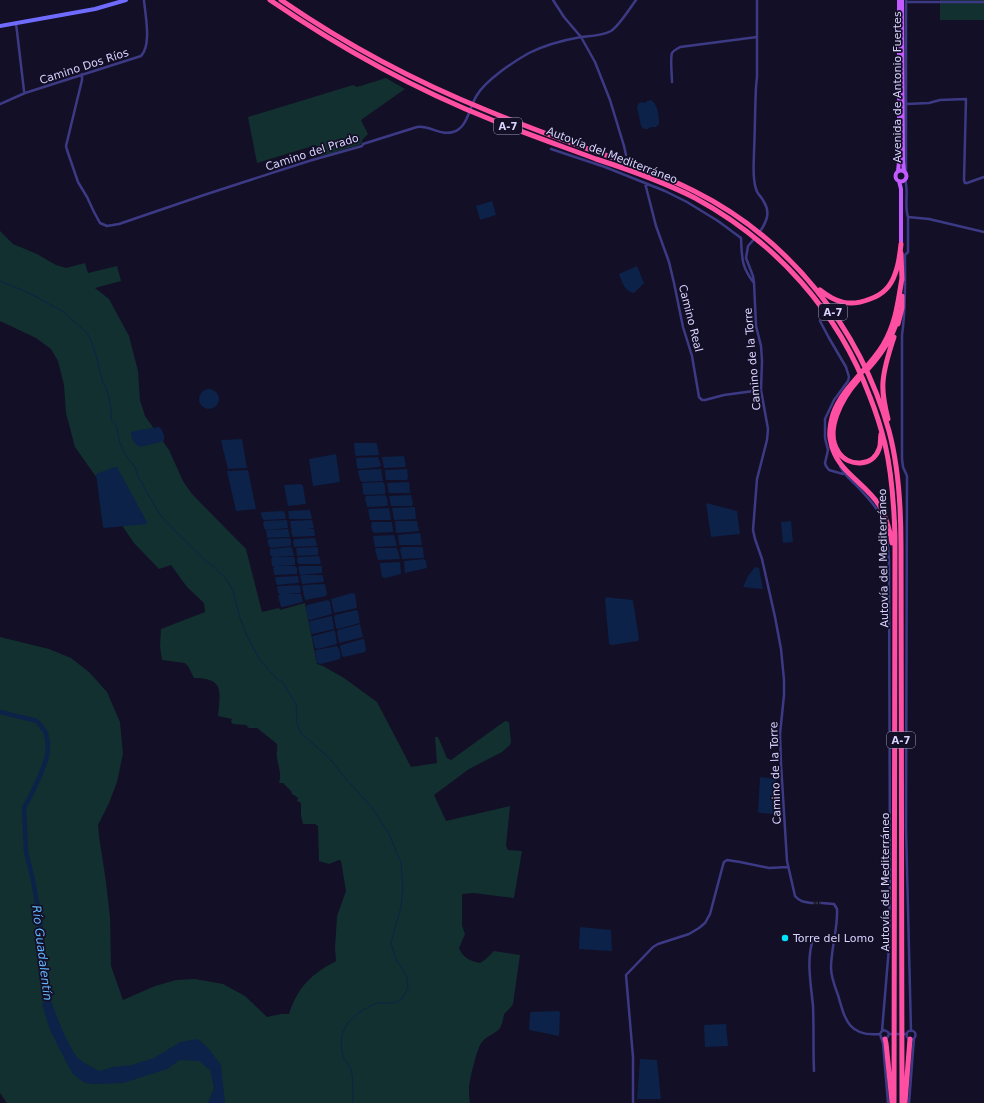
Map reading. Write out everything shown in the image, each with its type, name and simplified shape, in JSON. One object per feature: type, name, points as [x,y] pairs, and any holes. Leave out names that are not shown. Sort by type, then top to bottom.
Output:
[{"type":"highway","name":"Autovía del Mediterráneo","points":[[270,0],[324,35],[399,78],[492,120],[643,175],[695,198],[718,211],[755,238],[787,267],[817,300],[837,329],[865,383],[881,429],[892,479],[894,555],[893,1103]]},
{"type":"highway","name":"Autovía del Mediterráneo","points":[[281,0],[386,64],[455,97],[505,118],[667,178],[712,201],[740,218],[796,266],[813,284],[839,320],[871,380],[889,432],[899,487],[901,517],[903,1103]]},
{"type":"highway","points":[[813,284],[831,298],[845,303],[862,303],[874,298],[880,295],[892,281],[898,267],[901,244]]},
{"type":"highway","points":[[889,432],[883,382],[888,354],[900,319],[902,308],[903,254]]},
{"type":"highway","points":[[894,555],[890,532],[883,513],[878,504],[844,471],[833,450],[830,435],[831,421],[843,394],[874,357],[889,333],[896,315],[902,278]]},
{"type":"highway","points":[[881,429],[880,448],[878,453],[871,460],[865,463],[854,463],[838,453],[835,446],[834,436],[834,426],[837,413],[849,392],[888,343],[898,318],[902,296]]},
{"type":"highway","points":[[903,1103],[909,1037]]},
{"type":"highway","points":[[883,1038],[886,1043],[893,1103]]},
{"type":"main road","points":[[0,26],[95,9],[126,0]]},
{"type":"main road","name":"Avenida de Antonio Fuertes","points":[[898,171],[899,0]]},
{"type":"main road","name":"Avenida de Antonio Fuertes","points":[[905,1],[902,156],[905,172]]},
{"type":"main road","points":[[901,189],[905,180],[905,172],[901,170],[895,175],[901,189],[901,244],[903,254]]},
{"type":"main road","points":[[898,181],[905,180]]},
{"type":"street","name":"Camino Dos Ríos","points":[[0,104],[25,93],[136,58],[142,54],[147,37],[144,0]]},
{"type":"street","points":[[554,0],[564,18],[580,37],[595,62],[610,100],[626,155]]},
{"type":"street","name":"Camino del Prado","points":[[82,74],[82,80],[66,146],[78,182],[100,223],[107,226],[119,224],[204,195],[309,161],[362,146],[363,144],[417,127],[426,127],[442,133],[451,133],[464,125],[476,96],[506,67],[542,47],[611,31],[636,0]]},
{"type":"street","name":"Camino de la Torre","points":[[757,0],[757,76],[753,171],[756,189],[767,207],[768,213],[764,226],[748,246],[747,263],[753,276],[754,283],[756,326],[761,346],[762,361],[761,390],[768,429],[767,440],[757,479],[753,530],[762,559],[775,617],[781,655],[784,695],[780,734],[788,867],[795,896],[802,902],[812,902]]},
{"type":"street","points":[[905,1],[984,2]]},
{"type":"street","name":"Avenida de Antonio Fuertes","points":[[905,1],[905,172]]},
{"type":"street","points":[[16,23],[25,93]]},
{"type":"street","points":[[672,82],[672,57],[673,51],[676,49],[680,47],[757,37]]},
{"type":"street","points":[[906,104],[966,99],[964,180],[965,183],[984,177]]},
{"type":"street","points":[[552,149],[646,183],[687,202],[718,221],[741,238],[742,263],[754,283]]},
{"type":"street","points":[[905,180],[907,186],[908,248],[903,254],[906,300],[902,335],[902,445],[903,467],[906,476],[906,828],[911,1030],[908,1032],[909,1103]]},
{"type":"street","name":"Camino Real","points":[[646,183],[656,226],[669,262],[683,327],[692,356],[699,397],[702,400],[705,400],[724,395],[761,390]]},
{"type":"street","points":[[908,217],[929,219],[984,232]]},
{"type":"street","points":[[820,321],[846,366],[849,376],[848,381],[834,400],[825,419],[825,438],[828,450],[825,463],[826,466],[829,470],[844,471]]},
{"type":"street","points":[[835,471],[839,462]]},
{"type":"street","points":[[835,471],[844,471]]},
{"type":"street","points":[[822,903],[834,904],[837,909],[831,972],[845,1019],[851,1027],[856,1030],[864,1033],[879,1034],[882,1031],[889,947],[888,560],[887,538],[881,516],[855,481]]},
{"type":"street","points":[[633,1103],[633,1057],[626,975],[653,947],[689,934],[705,922],[710,914],[723,865],[726,860],[769,868],[788,867]]},
{"type":"street","points":[[813,939],[809,967],[813,1007],[814,1070]]},
{"type":"street","points":[[882,1031],[909,1037],[916,1036],[911,1030]]},
{"type":"street","points":[[879,1034],[883,1038],[888,1103]]},
{"type":"street","points":[[883,1038],[888,1037],[890,1034]]},
{"type":"green space","points":[[940,0],[984,0],[984,20],[940,20]]},
{"type":"green space","points":[[386,78],[405,89],[361,120],[368,134],[363,139],[361,144],[320,156],[316,145],[257,163],[248,117],[353,85],[357,87]]},
{"type":"green space","points":[[0,231],[13,244],[37,254],[56,265],[66,268],[85,263],[88,273],[117,266],[121,281],[95,288],[109,299],[129,336],[138,371],[140,400],[145,416],[169,450],[183,481],[192,494],[246,549],[262,612],[279,608],[280,610],[305,603],[317,664],[344,678],[377,702],[411,767],[437,763],[435,737],[438,737],[447,758],[451,760],[505,721],[509,722],[510,745],[502,752],[469,769],[434,795],[446,821],[510,806],[506,846],[508,850],[522,851],[514,898],[474,893],[462,894],[462,926],[465,934],[459,948],[465,957],[480,963],[494,951],[520,955],[513,1004],[504,1014],[503,1021],[499,1029],[482,1042],[478,1050],[469,1087],[470,1103],[7,1103],[0,1093],[0,637],[49,649],[71,658],[89,672],[107,692],[120,722],[123,754],[117,782],[98,825],[110,917],[111,966],[123,1000],[155,986],[176,980],[195,979],[223,984],[245,996],[267,1017],[289,1014],[301,988],[313,976],[336,961],[335,948],[337,916],[346,891],[341,861],[339,860],[329,864],[319,861],[318,826],[315,824],[303,824],[301,816],[301,803],[297,801],[298,798],[292,794],[283,783],[279,783],[280,773],[277,744],[257,728],[249,728],[246,725],[233,724],[231,722],[232,719],[218,716],[219,693],[216,684],[204,679],[194,678],[185,663],[162,660],[160,646],[161,629],[205,612],[204,603],[187,587],[171,565],[159,569],[134,543],[117,518],[104,488],[75,447],[66,413],[64,385],[58,361],[51,349],[36,338],[0,321]]},
{"type":"water","points":[[651,100],[657,107],[659,124],[656,127],[644,129],[641,126],[637,107],[641,102],[645,103]]},
{"type":"water","points":[[492,201],[496,215],[480,220],[476,206]]},
{"type":"water","points":[[637,266],[644,283],[634,293],[626,289],[619,274]]},
{"type":"water","points":[[209,389],[216,392],[219,399],[216,406],[209,409],[202,406],[199,399],[202,392]]},
{"type":"water","points":[[159,427],[162,430],[164,441],[140,447],[132,439],[131,432]]},
{"type":"water","points":[[242,439],[247,468],[228,469],[221,441]]},
{"type":"water","points":[[354,443],[376,443],[379,455],[356,456]]},
{"type":"water","points":[[336,454],[340,482],[313,486],[309,459]]},
{"type":"water","points":[[404,456],[406,467],[384,468],[382,457]]},
{"type":"water","points":[[378,457],[381,465],[379,467],[357,468],[356,458]]},
{"type":"water","points":[[117,467],[147,524],[103,527],[96,474]]},
{"type":"water","points":[[381,469],[383,481],[362,482],[360,480],[359,470]]},
{"type":"water","points":[[407,469],[407,480],[386,480],[385,470]]},
{"type":"water","points":[[248,470],[256,509],[236,511],[227,471]]},
{"type":"water","points":[[383,482],[385,494],[365,495],[363,493],[362,483]]},
{"type":"water","points":[[409,482],[410,493],[389,493],[387,483]]},
{"type":"water","points":[[301,484],[303,486],[306,504],[288,506],[284,485]]},
{"type":"water","points":[[385,495],[387,498],[387,506],[367,506],[365,499],[366,496]]},
{"type":"water","points":[[411,495],[413,503],[412,506],[391,506],[389,496]]},
{"type":"water","points":[[706,503],[737,511],[740,534],[711,537]]},
{"type":"water","points":[[414,507],[416,519],[394,520],[392,508]]},
{"type":"water","points":[[389,508],[391,520],[370,520],[368,509]]},
{"type":"water","points":[[310,510],[311,519],[289,519],[288,511]]},
{"type":"water","points":[[283,511],[285,513],[285,519],[264,520],[262,518],[261,513],[263,512]]},
{"type":"water","points":[[287,520],[288,528],[265,530],[263,524],[264,521]]},
{"type":"water","points":[[312,520],[314,527],[307,529],[314,529],[315,536],[293,537],[290,521]]},
{"type":"water","points":[[395,521],[417,521],[419,531],[397,533]]},
{"type":"water","points":[[791,521],[793,542],[783,543],[781,522]]},
{"type":"water","points":[[372,522],[391,522],[393,532],[374,533],[371,525]]},
{"type":"water","points":[[288,529],[290,537],[267,538],[267,530]]},
{"type":"water","points":[[420,533],[422,545],[399,545],[398,535]]},
{"type":"water","points":[[394,535],[397,546],[375,547],[373,536]]},
{"type":"water","points":[[289,538],[291,540],[290,546],[271,548],[268,544],[268,539]]},
{"type":"water","points":[[315,538],[316,546],[294,547],[294,539]]},
{"type":"water","points":[[291,547],[294,556],[273,557],[270,555],[270,549]]},
{"type":"water","points":[[317,547],[318,555],[297,556],[296,548]]},
{"type":"water","points":[[402,547],[422,547],[424,558],[402,559],[400,549]]},
{"type":"water","points":[[376,548],[397,548],[400,559],[378,560],[375,550]]},
{"type":"water","points":[[319,556],[320,564],[298,564],[298,557]]},
{"type":"water","points":[[273,557],[294,557],[295,565],[277,566],[295,566],[297,568],[297,574],[275,575],[273,568],[275,566],[272,566],[271,559]]},
{"type":"water","points":[[424,559],[426,561],[427,568],[405,573],[404,561]]},
{"type":"water","points":[[400,562],[401,574],[385,578],[382,577],[380,563]]},
{"type":"water","points":[[322,566],[322,573],[300,575],[298,567]]},
{"type":"water","points":[[755,567],[759,568],[763,589],[743,587],[748,576]]},
{"type":"water","points":[[322,575],[324,582],[302,584],[300,576]]},
{"type":"water","points":[[298,576],[298,583],[277,585],[275,579],[276,577]]},
{"type":"water","points":[[324,584],[327,593],[326,596],[305,600],[302,587],[303,585]]},
{"type":"water","points":[[300,586],[300,593],[287,594],[301,594],[303,602],[281,607],[278,596],[280,594],[278,593],[277,587]]},
{"type":"water","points":[[352,593],[355,594],[357,608],[334,613],[331,599]]},
{"type":"water","points":[[606,597],[633,601],[639,639],[638,641],[612,645],[609,644]]},
{"type":"water","points":[[328,600],[330,602],[332,614],[310,620],[308,619],[306,608],[307,605]]},
{"type":"water","points":[[356,610],[358,611],[360,623],[338,629],[336,628],[335,615]]},
{"type":"water","points":[[332,616],[334,629],[313,634],[311,633],[310,621]]},
{"type":"water","points":[[360,624],[363,637],[339,643],[338,630]]},
{"type":"water","points":[[335,630],[337,644],[318,649],[315,648],[313,636]]},
{"type":"water","points":[[364,639],[366,649],[365,652],[344,657],[342,656],[341,645]]},
{"type":"water","points":[[337,646],[340,652],[340,659],[321,664],[317,663],[316,650]]},
{"type":"water","points":[[761,777],[776,779],[775,814],[758,812]]},
{"type":"water","points":[[580,927],[611,930],[612,951],[579,949]]},
{"type":"water","points":[[50,995],[57,1018],[78,1058],[100,1071],[113,1067],[132,1065],[154,1058],[180,1042],[198,1039],[209,1049],[221,1065],[225,1103],[208,1103],[214,1088],[210,1070],[199,1061],[180,1060],[167,1069],[123,1083],[92,1084],[83,1082],[73,1074],[50,1030],[42,1004]]},
{"type":"water","points":[[559,1011],[559,1036],[529,1030],[531,1012]]},
{"type":"water","points":[[726,1024],[728,1046],[705,1047],[704,1025]]},
{"type":"water","points":[[640,1059],[657,1060],[661,1099],[637,1099]]},
{"type":"waterway","points":[[0,281],[29,293],[62,311],[86,332],[90,338],[103,383],[107,390],[111,410],[111,420],[116,425],[120,443],[125,454],[135,467],[138,476],[153,503],[162,517],[174,530],[227,580],[233,591],[240,618],[247,636],[260,660],[275,677],[284,684],[296,704],[297,723],[300,732],[331,760],[345,778],[371,806],[389,834],[401,863],[403,888],[401,907],[391,943],[396,959],[407,977],[408,988],[402,999],[393,1003],[377,1003],[366,1008],[352,1018],[347,1024],[341,1046],[344,1058],[352,1073],[353,1103]]},
{"type":"waterway","name":"Río Guadalentín","points":[[0,712],[37,721],[46,733],[48,744],[47,757],[40,776],[24,807],[26,852],[33,880],[40,920],[46,996],[48,1004]]},
{"type":"tunnel","points":[[812,903],[822,903]]},
{"type":"place","name":"Torre del Lomo","points":[[785,938]]}]
